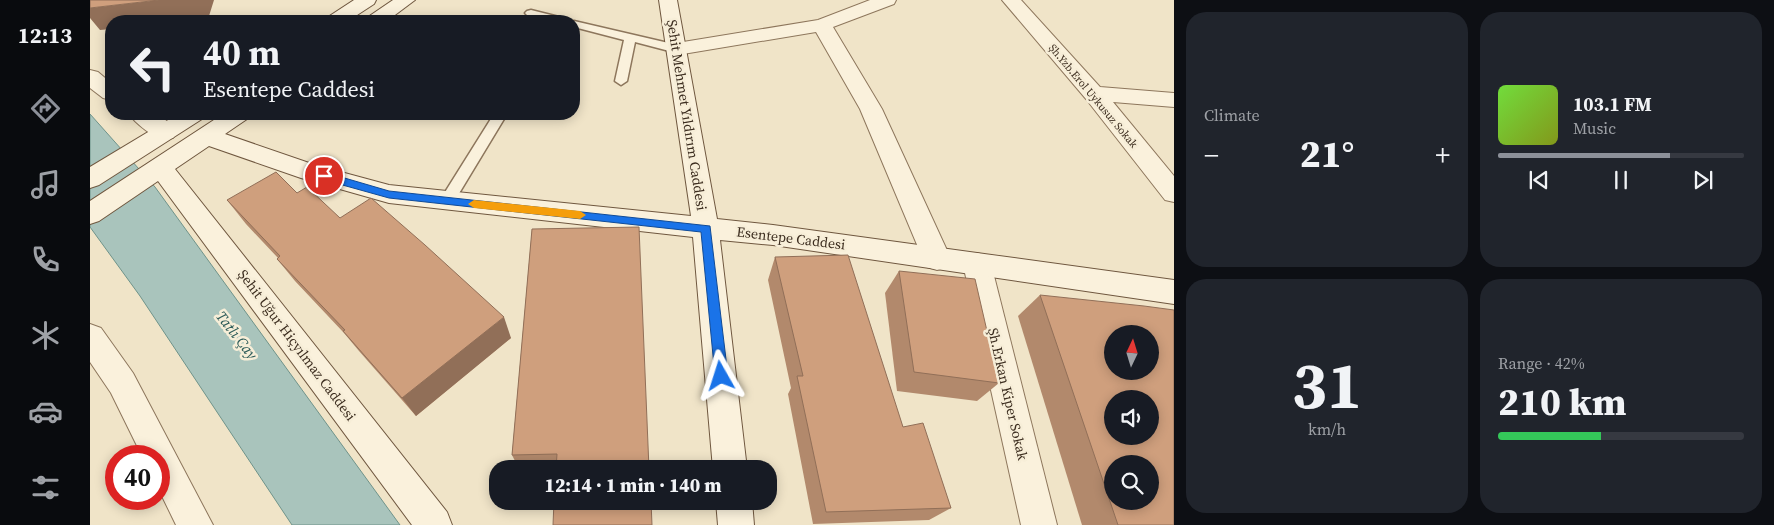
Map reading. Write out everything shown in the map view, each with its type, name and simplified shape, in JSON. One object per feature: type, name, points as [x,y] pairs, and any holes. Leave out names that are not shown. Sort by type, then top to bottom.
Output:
[{"type":"street","points":[[343,15],[367,0]]},
{"type":"street","points":[[384,15],[406,0]]},
{"type":"street","name":"Şehit Mehmet Yıldırım Caddesi","points":[[668,0],[706,229],[729,460]]},
{"type":"street","points":[[676,49],[822,26],[887,0]]},
{"type":"street","name":"Şh.Yzb.Erol Uykusuz Sokak","points":[[1011,0],[1094,94],[1174,193]]},
{"type":"street","points":[[822,26],[871,109],[937,259]]},
{"type":"street","points":[[90,78],[105,89]]},
{"type":"street","points":[[1094,94],[1174,100]]},
{"type":"street","points":[[148,120],[165,132]]},
{"type":"street","points":[[90,179],[165,132],[217,120]]},
{"type":"street","points":[[90,214],[156,169],[199,125]]},
{"type":"street","name":"Esentepe Caddesi","points":[[199,125],[362,187],[389,194],[865,247],[1174,292]]},
{"type":"street","name":"Şehit Uğur Hiçyılmaz Caddesi","points":[[156,169],[434,525]]},
{"type":"street","name":"Şh.Erkan Kiper Sokak","points":[[976,264],[1039,525]]},
{"type":"street","points":[[90,337],[122,383],[195,525]]},
{"type":"street","points":[[735,510],[736,525]]},
{"type":"lane","points":[[531,13],[539,15]]},
{"type":"lane","points":[[580,26],[676,49]]},
{"type":"lane","points":[[621,81],[630,39]]},
{"type":"lane","points":[[447,201],[496,120]]},
{"type":"water","name":"Tatlı Çay","points":[[90,114],[155,187],[400,525],[292,525],[140,296],[90,227]]},
{"type":"building","points":[[90,0],[159,0],[90,8]]},
{"type":"building","points":[[276,172],[297,193],[307,187],[340,218],[371,198],[504,317],[402,398],[343,331],[345,330],[277,259],[280,256],[227,200]]},
{"type":"building","points":[[639,227],[649,460],[557,460],[557,454],[512,455],[532,229]]},
{"type":"building","points":[[848,255],[903,427],[923,423],[951,508],[826,512],[797,376],[803,376],[775,257]]},
{"type":"building","points":[[899,271],[975,279],[999,383],[914,372]]},
{"type":"building","points":[[1040,295],[1174,310],[1174,525],[1118,525],[1113,510],[1159,510],[1159,455],[1104,455],[1104,484]]},
{"type":"building","points":[[554,510],[651,510],[652,525],[553,525]]},
{"type":"slow traffic","points":[[474,204],[580,215]]},
{"type":"route","points":[[324,176],[389,194],[706,229],[721,376]]}]
